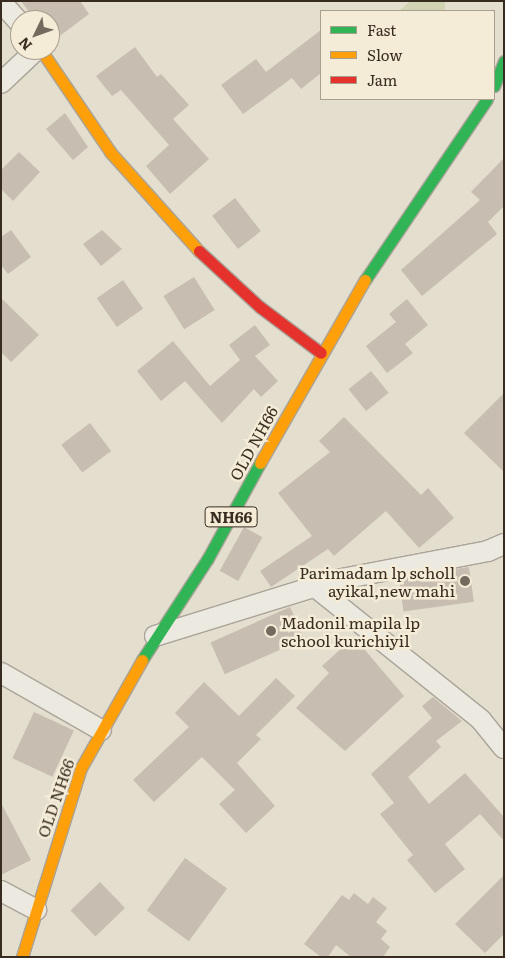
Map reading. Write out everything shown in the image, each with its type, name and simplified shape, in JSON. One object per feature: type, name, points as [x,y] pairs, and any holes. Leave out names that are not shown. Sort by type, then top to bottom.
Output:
[{"type":"main road","points":[[48,60],[111,153],[178,232],[260,307],[321,353]]},
{"type":"main road","points":[[495,84],[504,61]]},
{"type":"main road","name":"OLD NH66","points":[[22,957],[81,768],[101,730],[155,636],[208,558],[321,353],[486,100]]},
{"type":"street","points":[[1,2],[10,12]]},
{"type":"street","points":[[1,83],[25,60]]},
{"type":"street","points":[[155,636],[314,586],[488,551],[504,544]]},
{"type":"street","points":[[314,586],[481,720],[504,748]]},
{"type":"street","points":[[1,673],[101,730]]},
{"type":"street","points":[[1,891],[36,910]]},
{"type":"green space","points":[[410,1],[445,1],[445,10],[400,10]]},
{"type":"building","points":[[21,1],[80,1],[89,14],[60,36],[60,10],[28,10]]},
{"type":"building","points":[[320,31],[320,74],[301,89],[292,78],[243,114],[221,85],[256,59],[266,72]]},
{"type":"building","points":[[135,47],[157,77],[161,74],[189,105],[173,119],[209,159],[170,194],[146,166],[169,145],[121,90],[112,96],[96,76]]},
{"type":"building","points":[[65,113],[88,147],[73,160],[46,129]]},
{"type":"building","points":[[19,152],[40,172],[13,201],[1,189],[1,170]]},
{"type":"building","points":[[504,158],[504,206],[488,222],[497,234],[422,296],[401,270],[480,200],[471,192]]},
{"type":"building","points":[[235,198],[261,231],[238,249],[212,216]]},
{"type":"building","points":[[11,230],[31,257],[8,274],[1,265],[1,237]]},
{"type":"building","points":[[102,230],[122,249],[101,266],[83,244]]},
{"type":"building","points":[[194,277],[215,310],[184,329],[163,296]]},
{"type":"building","points":[[123,280],[143,309],[117,327],[97,298]]},
{"type":"building","points":[[1,298],[39,335],[11,362],[1,352]]},
{"type":"building","points":[[407,299],[428,325],[405,344],[413,353],[387,373],[366,346],[396,322],[389,314]]},
{"type":"building","points":[[255,325],[270,345],[255,356],[278,381],[261,397],[254,389],[222,423],[185,381],[161,401],[137,371],[173,341],[210,386],[240,360],[229,345]]},
{"type":"building","points":[[371,371],[389,393],[366,411],[348,389]]},
{"type":"building","points":[[504,393],[504,472],[464,433]]},
{"type":"building","points":[[344,417],[421,495],[428,488],[454,518],[419,548],[386,511],[334,556],[328,549],[271,587],[260,571],[312,536],[278,493],[330,452],[319,441]]},
{"type":"building","points":[[90,423],[111,451],[82,473],[61,445]]},
{"type":"building","points":[[244,527],[262,537],[238,581],[220,571]]},
{"type":"building","points":[[469,567],[474,602],[404,612],[399,577]]},
{"type":"building","points":[[290,607],[304,639],[225,674],[211,642]]},
{"type":"building","points":[[354,637],[404,696],[345,751],[296,708],[329,673],[322,666]]},
{"type":"building","points":[[276,678],[295,696],[256,735],[261,739],[237,763],[275,806],[246,833],[219,804],[235,790],[202,757],[154,802],[133,780],[189,727],[175,713],[204,682],[239,716]]},
{"type":"building","points":[[433,697],[462,721],[436,741],[441,747],[408,777],[429,804],[465,773],[504,817],[504,841],[480,814],[445,844],[465,869],[435,893],[407,860],[413,855],[380,814],[394,803],[371,774],[432,718],[422,706]]},
{"type":"building","points":[[34,712],[74,731],[52,777],[12,758]]},
{"type":"building","points":[[1,803],[31,860],[1,875]]},
{"type":"building","points":[[185,858],[227,889],[189,941],[147,911]]},
{"type":"building","points":[[504,875],[504,934],[485,953],[455,924]]},
{"type":"building","points":[[100,882],[125,908],[96,936],[71,910]]},
{"type":"building","points":[[354,893],[368,904],[373,897],[387,908],[376,922],[387,931],[381,939],[390,947],[383,957],[351,957],[336,945],[328,957],[321,957],[304,944],[342,895],[349,900]]},
{"type":"traffic: fast","points":[[495,84],[504,61]]},
{"type":"traffic: fast","points":[[365,280],[486,100]]},
{"type":"traffic: fast","points":[[142,660],[208,558],[260,463]]},
{"type":"traffic: slow","points":[[48,60],[111,153],[199,251]]},
{"type":"traffic: slow","points":[[260,463],[365,280]]},
{"type":"traffic: slow","points":[[22,957],[81,768],[142,660]]},
{"type":"traffic: jam","points":[[199,251],[260,307],[321,353]]},
{"type":"place","name":"Parimadam lp scholl ayikal,new mahi","points":[[465,581]]},
{"type":"place","name":"Madonil mapila lp school kurichiyil","points":[[271,631]]}]
